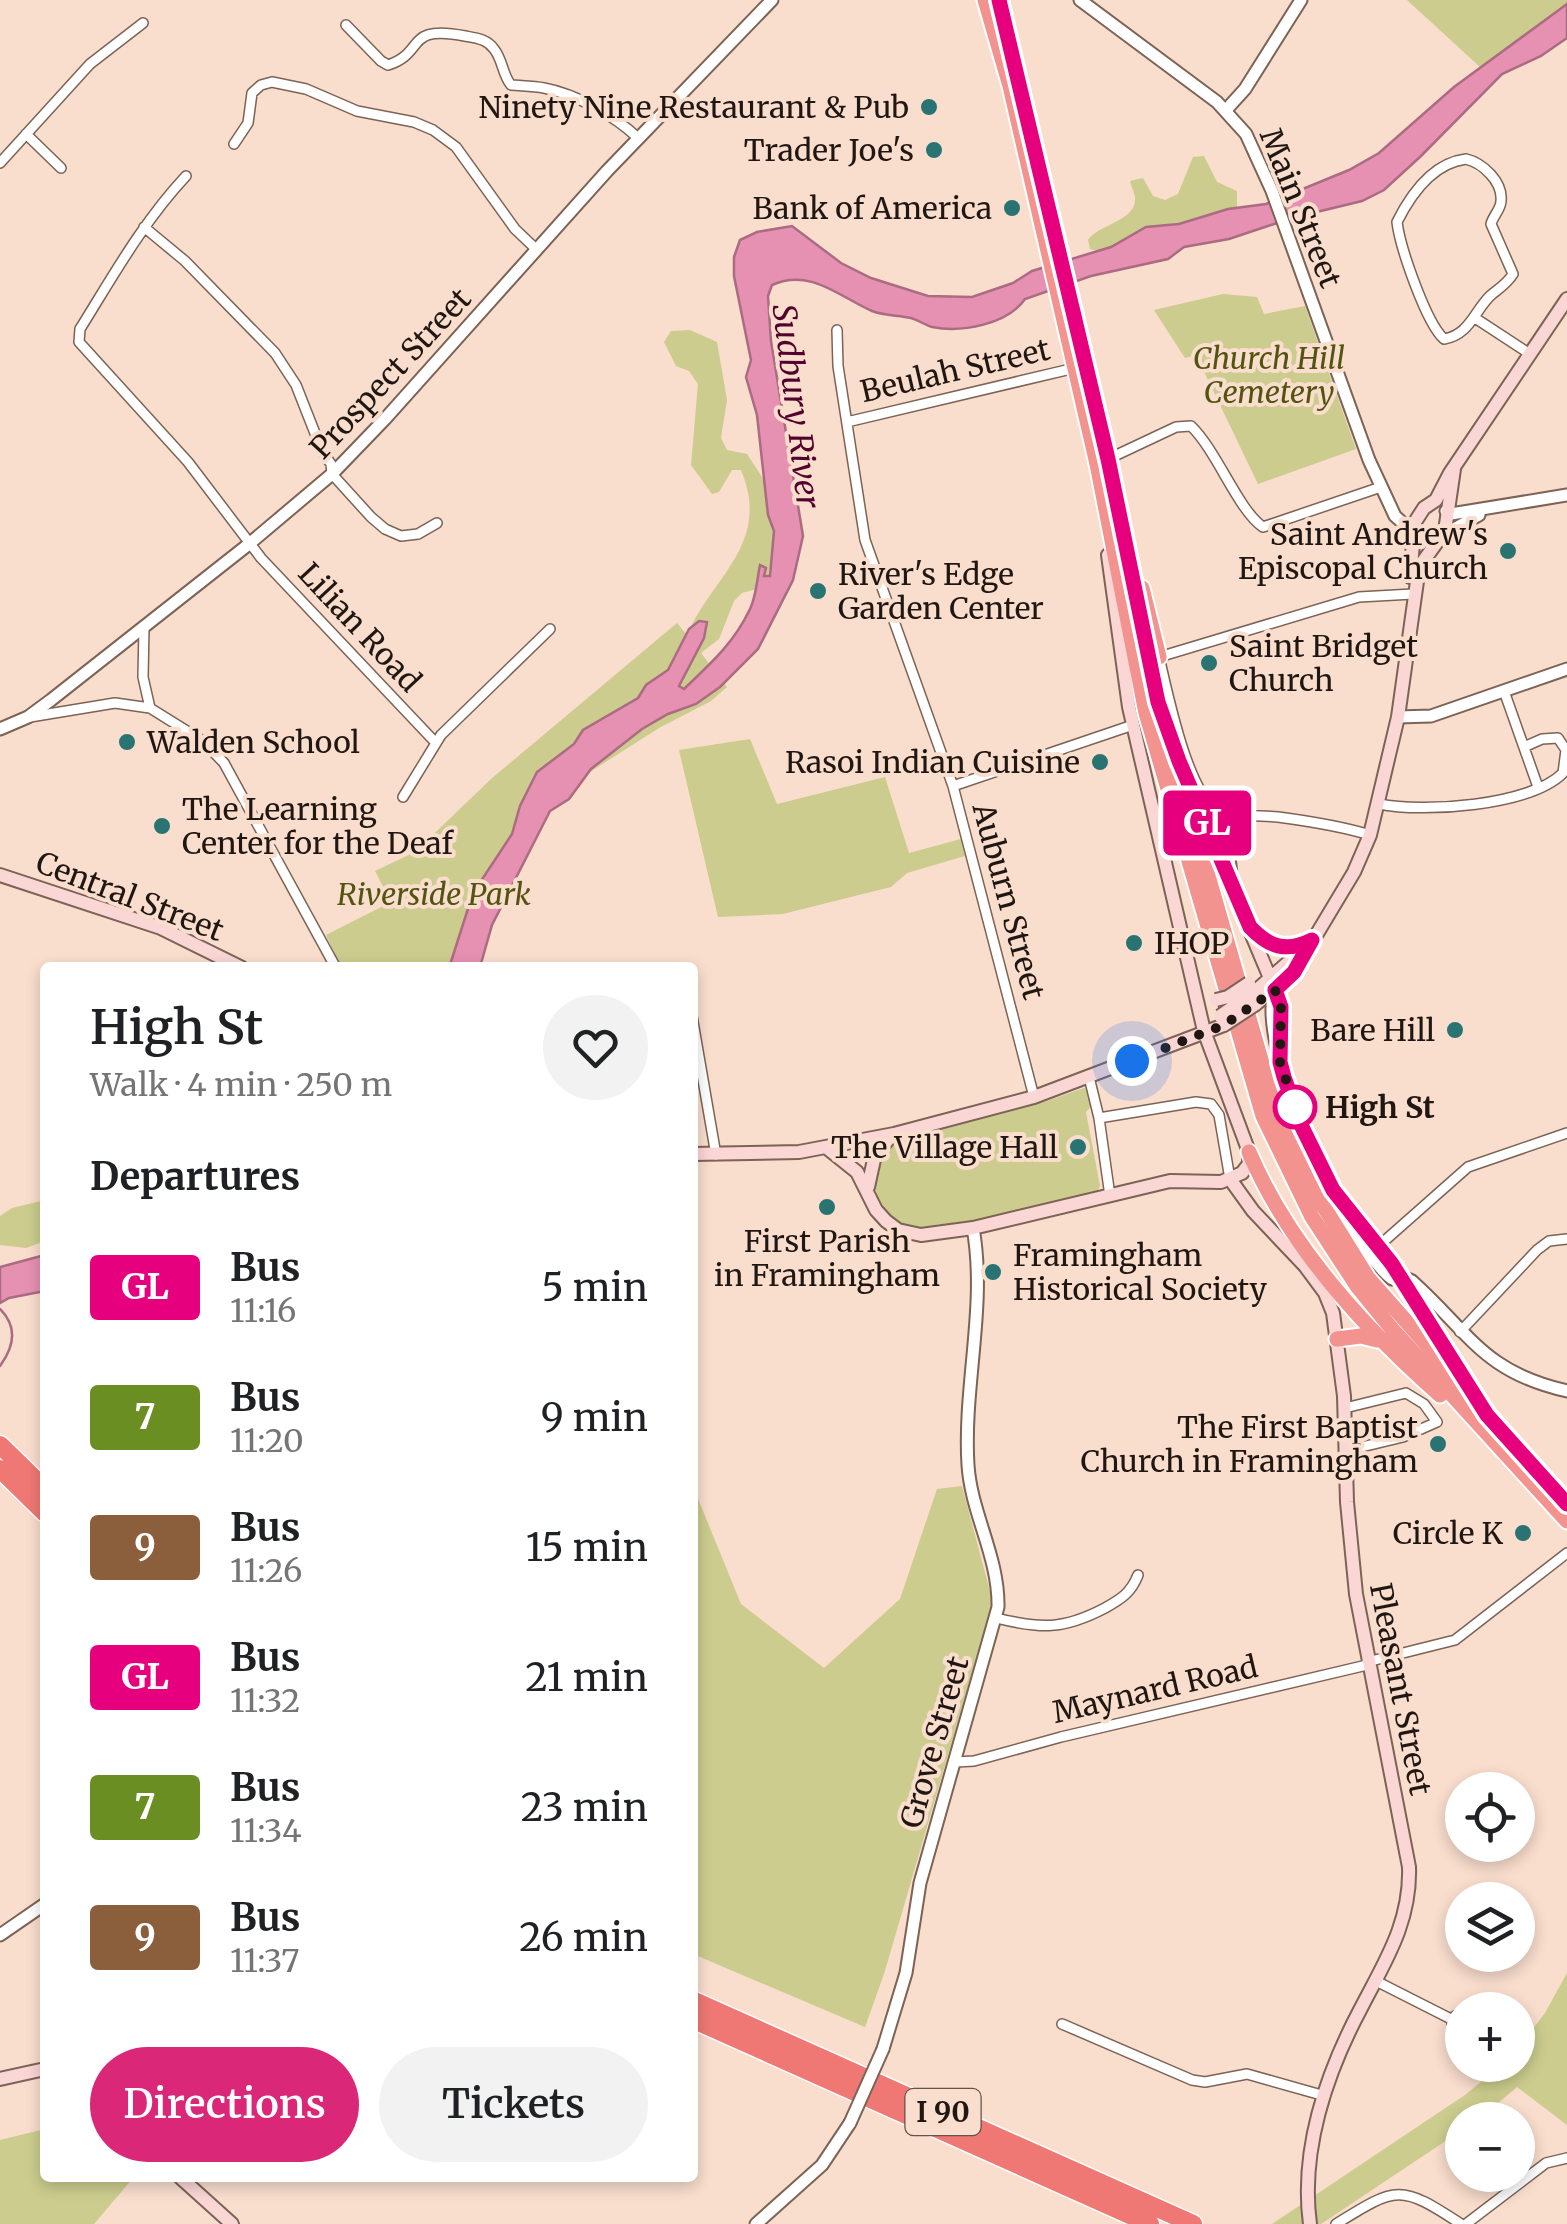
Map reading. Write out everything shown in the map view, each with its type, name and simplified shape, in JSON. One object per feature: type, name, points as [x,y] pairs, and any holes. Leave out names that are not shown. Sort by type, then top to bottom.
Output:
[{"type":"highway","points":[[985,0],[1053,249]]},
{"type":"highway","points":[[1000,3],[1103,462],[1146,713],[1263,1116],[1298,1192],[1342,1264],[1392,1329],[1567,1521]]},
{"type":"highway","points":[[1065,300],[1075,368],[1159,656]]},
{"type":"highway","points":[[1119,514],[1158,702],[1261,1066],[1296,1158],[1336,1231],[1368,1278],[1567,1504]]},
{"type":"highway","points":[[1250,1152],[1268,1190],[1310,1254],[1378,1340],[1500,1449]]},
{"type":"highway","points":[[1401,1278],[1487,1415]]},
{"type":"highway","points":[[1337,1340],[1366,1336],[1378,1340]]},
{"type":"highway","points":[[0,1445],[40,1501]]},
{"type":"highway","points":[[0,1471],[40,1501]]},
{"type":"highway","name":"I 90","points":[[698,2003],[1194,2224]]},
{"type":"highway","name":"I 90","points":[[698,2022],[1150,2224]]},
{"type":"main road","points":[[1413,594],[1413,536],[1425,509],[1567,299]]},
{"type":"main road","points":[[828,1148],[857,1172],[880,1216],[905,1232],[929,1235],[1170,1181],[1230,1179],[1246,1168],[1250,1152],[1204,1031],[1133,725],[1122,662],[1103,462]]},
{"type":"main road","points":[[1194,984],[1202,996],[1216,1000],[1252,994],[1274,985],[1312,940],[1354,872],[1370,835],[1398,717],[1418,567],[1444,535],[1454,468]]},
{"type":"main road","points":[[1425,509],[1441,504],[1446,512]]},
{"type":"main road","points":[[1413,536],[1416,547],[1429,551]]},
{"type":"main road","points":[[1158,702],[1274,985]]},
{"type":"main road","points":[[1223,811],[1233,888]]},
{"type":"main road","name":"Central Street","points":[[0,875],[161,928],[230,962]]},
{"type":"main road","points":[[1250,927],[1268,944],[1280,948],[1312,940]]},
{"type":"main road","points":[[698,1154],[783,1154],[828,1148],[1034,1096],[1089,1077],[1222,1021],[1252,994],[1260,950]]},
{"type":"main road","points":[[869,1194],[872,1162],[883,1143],[894,1134]]},
{"type":"main road","name":"Pleasant Street","points":[[1230,1179],[1252,1211],[1294,1253],[1329,1302],[1344,1408],[1351,1557],[1367,1664],[1406,1844],[1410,1880],[1402,1927],[1347,2036],[1325,2096],[1311,2150],[1310,2224]]},
{"type":"main road","points":[[0,2079],[40,2070]]},
{"type":"main road","points":[[185,2182],[232,2224]]},
{"type":"street","name":"Prospect Street","points":[[0,729],[28,718],[332,474],[638,138],[772,0]]},
{"type":"street","name":"Main Street","points":[[1080,0],[1226,110],[1246,134],[1287,230],[1348,406],[1395,516],[1413,536]]},
{"type":"street","points":[[1226,110],[1246,90],[1301,0]]},
{"type":"street","points":[[0,163],[90,64],[142,23]]},
{"type":"street","points":[[346,25],[380,61],[388,64],[396,62],[420,38],[434,32],[481,39],[494,49],[512,84],[542,87],[570,97],[619,123],[638,138]]},
{"type":"street","points":[[234,144],[248,123],[252,94],[260,85],[272,82],[306,89],[357,112],[414,122],[456,146],[516,229],[536,249]]},
{"type":"street","points":[[26,134],[62,168]]},
{"type":"street","points":[[1466,159],[1485,168],[1499,193],[1501,204],[1491,224],[1514,274],[1475,318],[1451,338],[1444,339],[1438,334],[1398,226],[1399,218],[1426,180],[1444,166],[1466,159]]},
{"type":"street","points":[[186,176],[144,228],[186,261],[281,361],[296,385],[332,474],[377,523],[393,534],[409,536],[438,523]]},
{"type":"street","name":"Lilian Road","points":[[144,228],[78,338],[84,350],[188,462],[249,544],[435,742]]},
{"type":"street","points":[[1475,318],[1530,354]]},
{"type":"street","points":[[836,330],[866,546],[953,786]]},
{"type":"street","name":"Beulah Street","points":[[847,422],[1075,368]]},
{"type":"street","points":[[1103,462],[1176,427],[1191,426],[1255,522],[1263,527],[1382,486]]},
{"type":"street","points":[[1446,512],[1487,510],[1567,495]]},
{"type":"street","points":[[1388,500],[1403,514],[1425,509]]},
{"type":"street","points":[[1444,535],[1487,510]]},
{"type":"street","points":[[1370,835],[1285,818],[1223,811],[1204,797],[1188,762],[1159,656],[1360,596],[1413,594]]},
{"type":"street","points":[[144,628],[144,690],[150,708]]},
{"type":"street","points":[[402,797],[435,742],[550,629]]},
{"type":"street","points":[[1398,717],[1422,719],[1567,669]]},
{"type":"street","points":[[1504,691],[1538,787]]},
{"type":"street","points":[[28,718],[115,704],[150,708],[202,741],[224,763],[333,962]]},
{"type":"street","name":"Auburn Street","points":[[1034,1096],[953,786],[1133,725]]},
{"type":"street","points":[[1378,804],[1471,806],[1538,787],[1562,773],[1566,756],[1558,738],[1524,747]]},
{"type":"street","points":[[1274,985],[1271,1028],[1301,1125],[1341,1203],[1374,1250],[1401,1278],[1416,1284],[1491,1360],[1528,1380],[1567,1391]]},
{"type":"street","points":[[698,1051],[716,1155]]},
{"type":"street","points":[[1089,1077],[1110,1196]]},
{"type":"street","points":[[1099,1118],[1201,1102],[1211,1104],[1219,1115],[1230,1179]]},
{"type":"street","points":[[1374,1250],[1468,1167],[1567,1133]]},
{"type":"street","name":"Grove Street","points":[[756,2224],[822,2165],[850,2123],[883,2049],[902,1990],[920,1882],[996,1618],[996,1578],[968,1470],[976,1290],[972,1228]]},
{"type":"street","points":[[1460,1332],[1537,1250],[1549,1241],[1567,1239]]},
{"type":"street","points":[[1344,1408],[1406,1393],[1424,1404],[1436,1422],[1403,1437],[1345,1451]]},
{"type":"street","name":"Maynard Road","points":[[955,1762],[974,1761],[1062,1736],[1448,1643],[1462,1637],[1567,1553]]},
{"type":"street","points":[[996,1618],[1034,1627],[1074,1623],[1120,1600],[1131,1590],[1138,1575]]},
{"type":"street","points":[[0,1935],[40,1907]]},
{"type":"street","points":[[1376,1980],[1445,2016]]},
{"type":"street","points":[[1062,2024],[1192,2080],[1205,2082],[1247,2074],[1325,2096]]},
{"type":"street","points":[[1336,2224],[1379,2198],[1404,2193],[1464,2224],[1546,2163],[1567,2158]]},
{"type":"green space","points":[[1407,0],[1567,0],[1567,4],[1480,67]]},
{"type":"green space","points":[[1204,156],[1217,182],[1237,191],[1237,208],[1189,222],[1146,227],[1111,247],[1090,249],[1088,240],[1093,235],[1130,212],[1135,197],[1130,181],[1143,178],[1153,196],[1165,200],[1178,194],[1193,157]]},
{"type":"green space","name":"Church Hill Cemetery","points":[[1223,294],[1257,297],[1264,314],[1305,306],[1356,449],[1258,484],[1196,355],[1185,358],[1154,310]]},
{"type":"green space","name":"Riverside Park","points":[[690,330],[717,342],[727,400],[721,438],[727,450],[747,454],[766,483],[768,515],[774,531],[769,576],[760,588],[742,593],[734,601],[719,639],[701,653],[727,687],[711,701],[659,728],[582,777],[550,805],[463,962],[339,962],[326,935],[391,902],[375,871],[415,852],[491,779],[677,623],[687,635],[735,558],[749,519],[749,496],[741,470],[732,470],[719,492],[712,494],[691,465],[698,384],[689,371],[676,366],[664,342],[671,331]]},
{"type":"green space","points":[[750,739],[777,804],[885,777],[909,853],[961,839],[965,856],[907,873],[891,887],[783,914],[718,917],[679,750]]},
{"type":"green space","points":[[1084,1088],[1090,1090],[1094,1103],[1086,1112],[1100,1186],[1096,1194],[929,1230],[901,1224],[881,1205],[874,1182],[876,1171],[886,1149],[896,1141]]},
{"type":"green space","points":[[40,1201],[40,1243],[26,1248],[0,1245],[0,1216],[12,1208]]},
{"type":"green space","points":[[962,1486],[991,1595],[991,1608],[865,2027],[698,1956],[698,1499],[741,1604],[824,1668],[900,1599],[937,1489]]},
{"type":"green space","points":[[1567,1973],[1567,2125],[1517,2087],[1499,2102],[1455,2102],[1481,2082],[1535,2082],[1535,2026]]},
{"type":"green space","points":[[1445,2108],[1445,2141],[1321,2224],[1272,2224]]},
{"type":"green space","points":[[40,2130],[40,2182],[130,2182],[94,2224],[0,2224],[0,2140]]},
{"type":"shaded area","points":[[1567,4],[1567,38],[1541,56],[1502,74],[1384,190],[1362,201],[1229,239],[1184,247],[1168,259],[1091,276],[1025,299],[996,320],[957,329],[877,313],[811,282],[772,285],[768,296],[771,341],[803,536],[793,580],[758,649],[720,687],[696,704],[642,729],[591,769],[569,799],[550,811],[492,925],[481,962],[451,962],[473,893],[512,834],[520,806],[537,772],[574,744],[583,730],[638,698],[646,685],[668,670],[689,629],[699,621],[707,622],[704,638],[679,686],[684,689],[743,623],[753,601],[760,565],[766,568],[764,576],[770,576],[774,531],[768,515],[757,415],[746,377],[751,360],[734,276],[734,257],[740,240],[757,232],[792,226],[841,263],[871,278],[928,296],[972,297],[1013,283],[1032,271],[1111,247],[1146,227],[1179,224],[1228,209],[1266,204],[1349,170],[1379,153],[1454,87]]},
{"type":"shaded area","points":[[40,1256],[40,1292],[0,1303],[0,1267]]},
{"type":"waterway","points":[[0,1309],[12,1330],[8,1352],[0,1366]]},
{"type":"bus line","name":"GL","points":[[999,0],[1108,459],[1158,702],[1250,927],[1268,944],[1280,948],[1312,940],[1294,972],[1275,990],[1281,1007],[1280,1062],[1301,1125],[1341,1203],[1392,1264],[1487,1415],[1567,1504]]},
{"type":"place","name":"Ninety Nine Restaurant & Pub","points":[[929,107]]},
{"type":"place","name":"Trader Joe's","points":[[934,150]]},
{"type":"place","name":"Bank of America","points":[[1012,208]]},
{"type":"place","name":"Saint Andrew's Episcopal Church","points":[[1508,551]]},
{"type":"place","name":"River's Edge Garden Center","points":[[818,591]]},
{"type":"place","name":"Saint Bridget Church","points":[[1209,663]]},
{"type":"place","name":"Walden School","points":[[127,742]]},
{"type":"place","name":"Rasoi Indian Cuisine","points":[[1100,762]]},
{"type":"place","name":"The Learning Center for the Deaf","points":[[162,826]]},
{"type":"place","name":"IHOP","points":[[1134,943]]},
{"type":"place","name":"Bare Hill","points":[[1455,1030]]},
{"type":"place","name":"High St","points":[[1295,1107]]},
{"type":"place","name":"The Village Hall","points":[[1078,1147]]},
{"type":"place","name":"First Parish in Framingham","points":[[827,1207]]},
{"type":"place","name":"Framingham Historical Society","points":[[993,1272]]},
{"type":"place","name":"The First Baptist Church in Framingham","points":[[1438,1444]]},
{"type":"place","name":"Circle K","points":[[1523,1533]]},
{"type":"route","points":[[1132,1061],[1224,1025],[1275,990],[1281,1007],[1280,1062],[1295,1107]]},
{"type":"water label","name":"Sudbury River","points":[[796,406]]}]
